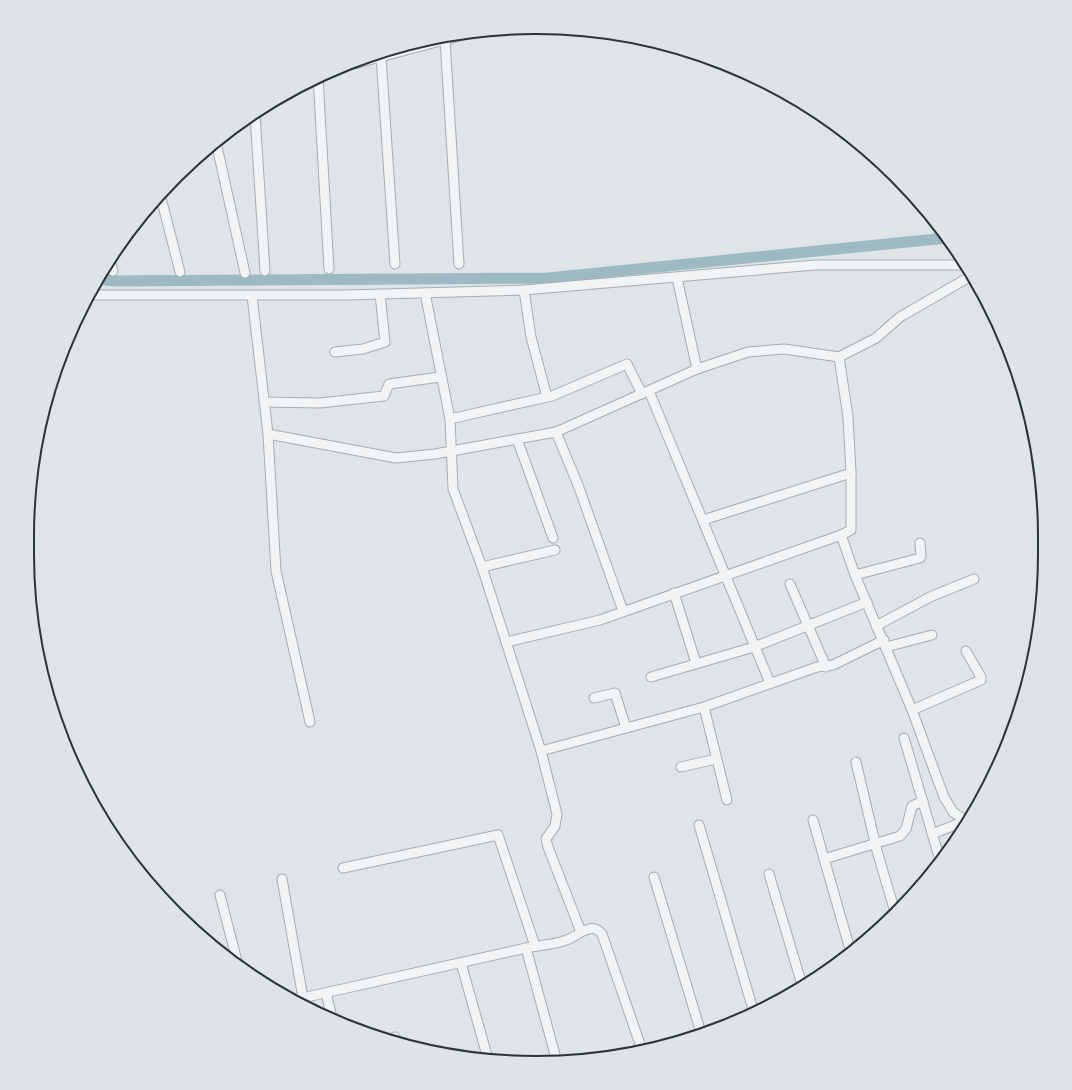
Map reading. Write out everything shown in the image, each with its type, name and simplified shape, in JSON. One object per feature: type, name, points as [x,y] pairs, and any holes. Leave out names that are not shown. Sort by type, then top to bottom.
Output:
[{"type":"street","points":[[445,43],[459,264]]},
{"type":"street","points":[[381,59],[395,264]]},
{"type":"street","points":[[318,84],[330,269]]},
{"type":"street","points":[[255,120],[265,271]]},
{"type":"street","points":[[217,149],[245,273]]},
{"type":"street","points":[[162,202],[180,272]]},
{"type":"street","points":[[96,295],[252,296],[524,290],[815,265],[958,265]]},
{"type":"street","points":[[677,278],[697,369]]},
{"type":"street","points":[[268,434],[396,458],[516,440],[556,432],[697,369],[748,352],[784,349],[839,357],[876,338],[900,317],[967,278]]},
{"type":"street","points":[[524,290],[531,337],[547,397]]},
{"type":"street","points":[[426,293],[440,377],[450,419],[453,489],[482,567],[541,751],[557,814],[555,826],[546,839],[581,932]]},
{"type":"street","points":[[335,352],[363,349],[385,342],[380,294]]},
{"type":"street","points":[[252,296],[268,434],[276,571],[310,722]]},
{"type":"street","points":[[506,642],[600,620],[726,574],[841,535],[851,529],[851,473],[848,417],[839,357]]},
{"type":"street","points":[[450,419],[547,397],[627,364],[646,392],[703,520],[770,683]]},
{"type":"street","points":[[264,402],[320,403],[384,396],[389,384],[440,377]]},
{"type":"street","points":[[556,432],[578,485],[623,611]]},
{"type":"street","points":[[516,440],[553,538]]},
{"type":"street","points":[[703,520],[851,473]]},
{"type":"street","points":[[841,535],[855,575],[912,710],[944,797],[953,812],[963,818]]},
{"type":"street","points":[[855,575],[920,558],[920,544]]},
{"type":"street","points":[[482,567],[554,550]]},
{"type":"street","points":[[876,626],[930,597],[974,579]]},
{"type":"street","points":[[790,584],[826,667]]},
{"type":"street","points":[[674,593],[696,663]]},
{"type":"street","points":[[651,677],[754,647],[808,627],[867,602]]},
{"type":"street","points":[[541,751],[704,707],[818,667],[833,665],[885,643],[932,635]]},
{"type":"street","points":[[912,710],[981,680],[981,677],[966,651]]},
{"type":"street","points":[[594,698],[615,693],[626,728]]},
{"type":"street","points":[[704,707],[726,800]]},
{"type":"street","points":[[904,738],[938,854]]},
{"type":"street","points":[[681,767],[716,758]]},
{"type":"street","points":[[856,762],[876,844],[893,906]]},
{"type":"street","points":[[824,859],[876,844],[903,834],[912,806],[923,801]]},
{"type":"street","points":[[813,820],[849,946]]},
{"type":"street","points":[[932,834],[959,824]]},
{"type":"street","points":[[699,825],[752,1007]]},
{"type":"street","points":[[343,868],[498,836],[530,947],[555,1055]]},
{"type":"street","points":[[769,874],[801,980]]},
{"type":"street","points":[[654,878],[700,1028]]},
{"type":"street","points":[[282,879],[303,998],[530,947],[571,940],[581,932],[592,927],[598,929],[602,934],[640,1045]]},
{"type":"street","points":[[220,895],[236,956]]},
{"type":"street","points":[[461,963],[486,1053]]},
{"type":"street","points":[[326,993],[330,1012]]},
{"type":"waterway","points":[[104,280],[548,278],[940,239]]}]
